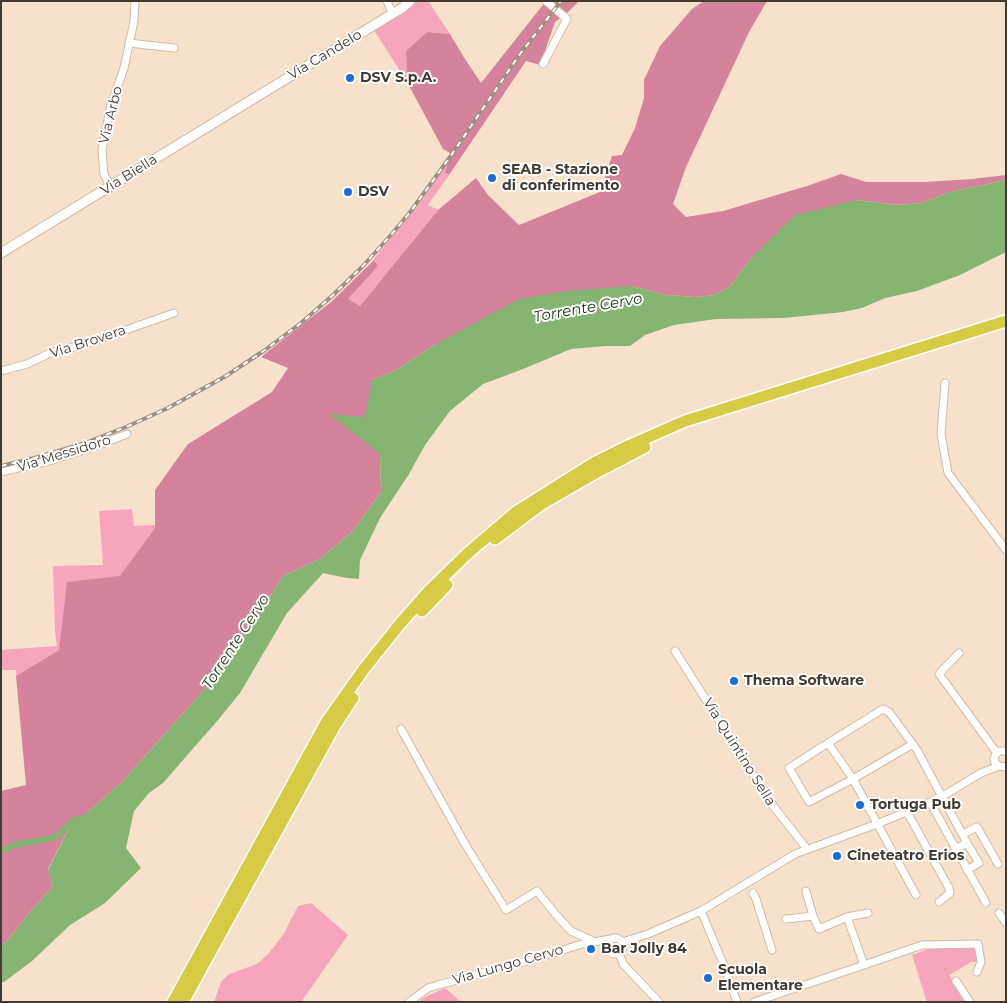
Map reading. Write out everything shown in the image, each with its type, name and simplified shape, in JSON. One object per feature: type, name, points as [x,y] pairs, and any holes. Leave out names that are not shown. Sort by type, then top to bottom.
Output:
[{"type":"highway","points":[[173,1002],[327,721],[364,669],[429,591],[468,553],[516,512],[594,463],[685,421],[1006,321]]},
{"type":"highway","points":[[183,1002],[334,728],[368,675],[400,635],[437,595],[473,558],[499,536],[540,505],[599,470],[688,426],[1006,327]]},
{"type":"street","name":"Via Arbo","points":[[110,186],[104,174],[102,150],[111,105],[124,68],[134,21],[135,1]]},
{"type":"street","points":[[388,1],[392,13]]},
{"type":"street","name":"Via Candelo","points":[[392,13],[403,1]]},
{"type":"street","name":"Via Candelo","points":[[257,96],[402,8],[410,1]]},
{"type":"street","points":[[543,64],[567,19],[546,1]]},
{"type":"street","points":[[129,43],[174,48]]},
{"type":"street","name":"Via Biella","points":[[1,253],[257,96]]},
{"type":"street","name":"Via Brovera","points":[[1,371],[27,364],[54,352],[89,343],[174,313]]},
{"type":"street","points":[[945,383],[941,434],[948,473],[1003,539],[1006,550]]},
{"type":"street","name":"Via Messidoro","points":[[1,472],[49,461],[127,434]]},
{"type":"street","name":"Via Quintino Sella","points":[[676,651],[735,748],[774,807],[807,849]]},
{"type":"street","points":[[959,653],[939,674],[996,755],[995,763],[1002,766]]},
{"type":"street","points":[[912,744],[853,779],[809,802],[789,768],[883,709],[889,712],[912,744],[943,796],[979,863],[966,870]]},
{"type":"street","points":[[402,729],[465,844],[506,910],[537,891],[556,916],[571,931],[597,941],[614,954],[619,953],[623,947],[622,942]]},
{"type":"street","points":[[828,742],[853,779],[916,895]]},
{"type":"street","points":[[981,773],[996,755],[1002,750],[1006,751]]},
{"type":"street","points":[[607,949],[607,944],[611,939],[618,939],[622,942],[648,934],[701,911],[794,854],[907,812],[943,796],[981,773],[1002,766]]},
{"type":"street","points":[[930,802],[986,903]]},
{"type":"street","points":[[907,812],[949,888],[950,894],[939,902]]},
{"type":"street","points":[[963,834],[977,827],[998,864]]},
{"type":"street","points":[[955,849],[967,843]]},
{"type":"street","points":[[806,891],[813,916],[820,929],[846,917],[868,913]]},
{"type":"street","points":[[753,893],[772,950]]},
{"type":"street","points":[[701,911],[737,1002]]},
{"type":"street","points":[[999,913],[1006,923]]},
{"type":"street","points":[[786,919],[813,916]]},
{"type":"street","points":[[846,917],[864,964]]},
{"type":"street","name":"Via Lungo Cervo","points":[[408,1002],[418,994],[438,984],[597,941],[611,939]]},
{"type":"street","points":[[754,1002],[922,945],[978,944],[981,962],[977,972]]},
{"type":"street","points":[[619,953],[623,964],[659,1002]]},
{"type":"street","points":[[956,981],[970,1002]]},
{"type":"shaded area","points":[[416,1],[428,1],[450,34],[427,32],[406,51],[407,82],[374,30],[405,11]]},
{"type":"shaded area","points":[[546,1],[579,1],[555,22],[540,65],[526,61],[449,175],[445,173],[450,153],[443,149],[407,82],[406,51],[427,32],[450,34],[481,83]]},
{"type":"shaded area","points":[[704,1],[767,1],[749,32],[686,167],[673,204],[686,217],[723,211],[841,174],[866,182],[925,182],[1006,175],[1006,180],[950,192],[922,203],[898,205],[857,200],[753,256],[730,286],[715,295],[696,297],[666,295],[632,286],[436,344],[396,370],[372,380],[380,454],[381,492],[353,531],[320,559],[283,576],[228,663],[122,782],[69,828],[48,869],[53,886],[7,941],[1,945],[1,791],[26,785],[16,676],[59,650],[67,582],[120,576],[155,528],[155,490],[188,444],[272,392],[288,368],[261,357],[331,302],[374,260],[378,266],[348,299],[360,306],[438,210],[476,178],[488,195],[519,225],[600,192],[612,156],[622,155],[635,128],[644,98],[644,80],[660,46],[692,9]]},
{"type":"shaded area","points":[[448,162],[445,173],[449,175],[428,205],[438,210],[360,306],[347,299],[378,266],[374,260],[375,257],[417,207]]},
{"type":"shaded area","points":[[132,509],[134,526],[155,525],[155,528],[120,577],[59,650],[16,676],[16,670],[1,670],[1,650],[57,646],[53,566],[103,565],[99,511]]},
{"type":"shaded area","points":[[311,903],[348,935],[301,1002],[214,1002],[221,982],[229,974],[257,964],[268,954],[283,935],[298,906]]},
{"type":"shaded area","points":[[976,946],[979,962],[971,962],[949,975],[967,1002],[927,1002],[912,955],[931,948]]},
{"type":"shaded area","points":[[445,988],[461,1002],[419,1002],[423,998]]},
{"type":"water","name":"Torrente Cervo","points":[[1006,180],[1006,252],[960,275],[917,291],[885,298],[862,308],[843,312],[784,318],[716,319],[674,325],[645,335],[630,346],[571,349],[483,384],[450,411],[425,445],[409,474],[380,518],[360,560],[359,579],[323,573],[287,613],[240,693],[163,783],[149,793],[134,811],[126,848],[141,868],[105,903],[70,925],[32,961],[4,982],[1,982],[1,945],[7,941],[53,886],[48,870],[69,828],[122,782],[228,663],[283,576],[320,559],[353,531],[381,492],[380,454],[329,414],[365,417],[372,380],[396,370],[436,344],[519,299],[567,291],[632,286],[666,295],[696,297],[715,295],[730,286],[753,256],[795,215],[857,200],[898,205],[922,203],[950,192]]},
{"type":"waterway","points":[[1,851],[14,845],[58,836],[72,821],[86,817],[89,818]]},
{"type":"railway","points":[[1,466],[85,443],[168,408],[226,376],[301,323],[362,267],[411,211],[520,54],[561,1]]},
{"type":"place","name":"DSV S.p.A.","points":[[350,78]]},
{"type":"place","name":"SEAB - Stazione di conferimento","points":[[492,178]]},
{"type":"place","name":"DSV","points":[[348,192]]},
{"type":"place","name":"Thema Software","points":[[734,681]]},
{"type":"place","name":"Tortuga Pub","points":[[860,805]]},
{"type":"place","name":"Cineteatro Erios","points":[[837,856]]},
{"type":"place","name":"Bar Jolly 84","points":[[591,949]]},
{"type":"place","name":"Scuola Elementare","points":[[708,978]]}]
